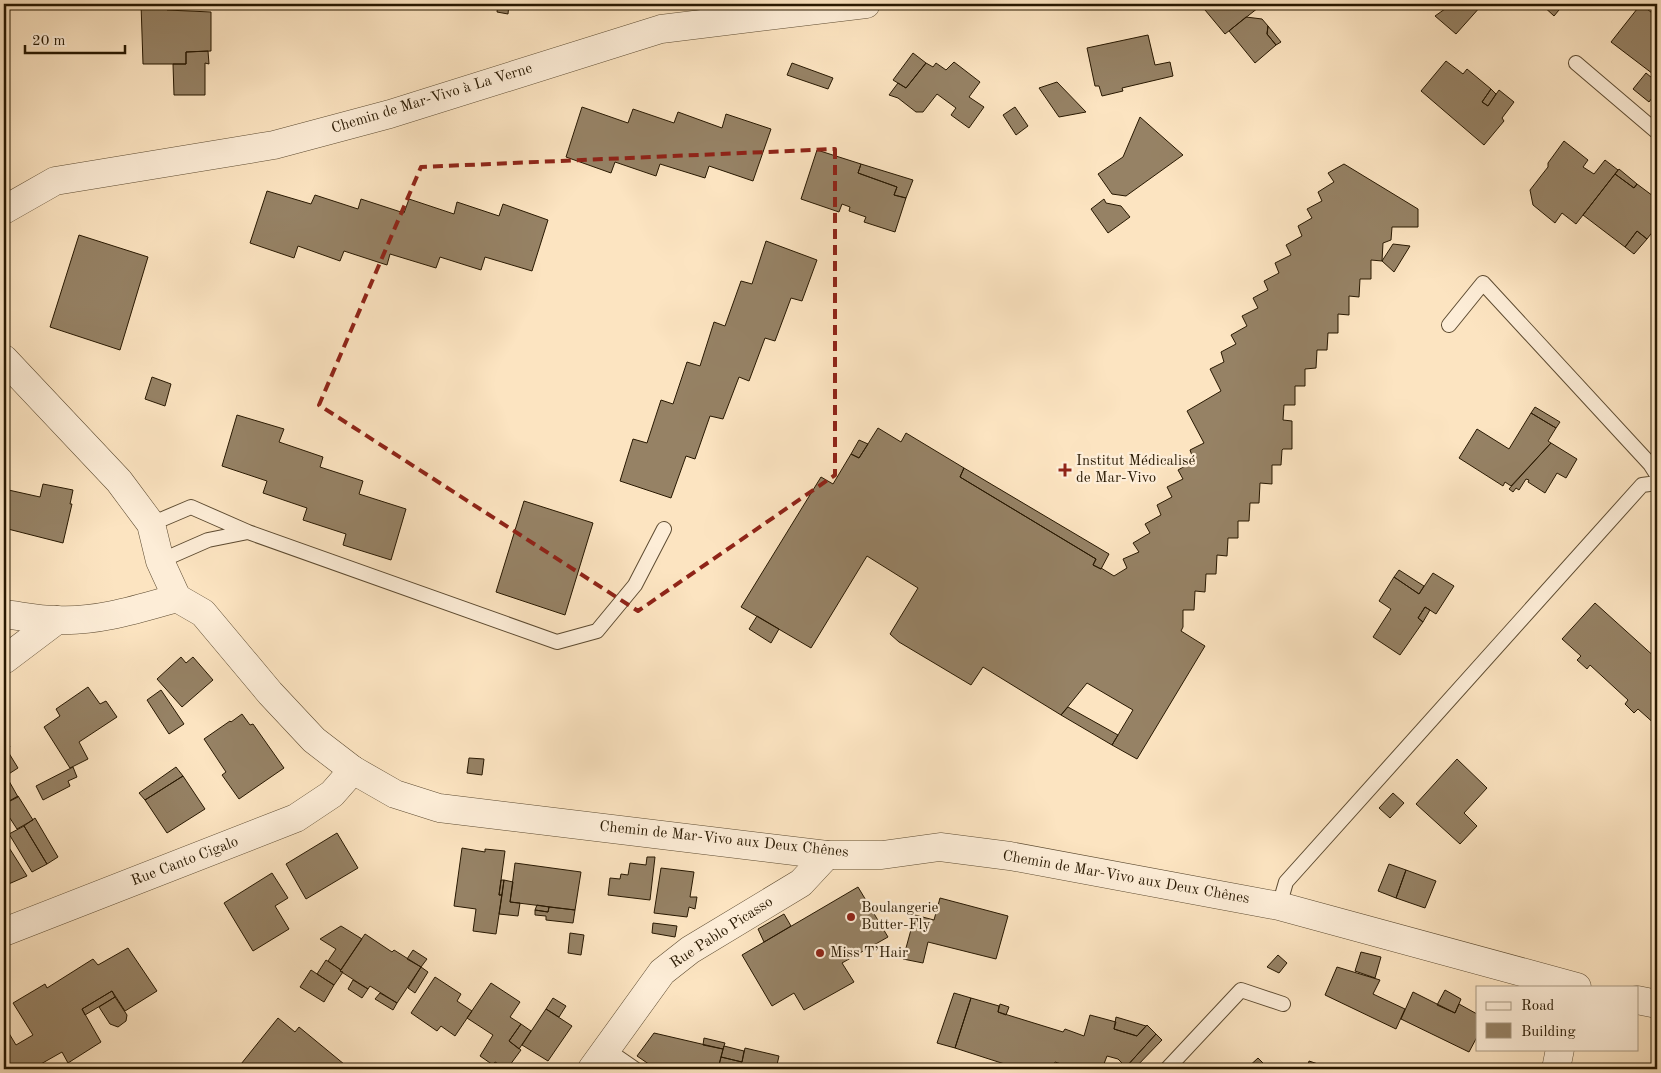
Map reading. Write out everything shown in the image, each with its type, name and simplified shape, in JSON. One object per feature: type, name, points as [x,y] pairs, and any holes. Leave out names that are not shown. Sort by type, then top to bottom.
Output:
[{"type":"street","name":"Chemin de Mar-Vivo à La Verne","points":[[4,210],[55,181],[274,145],[390,114],[661,29],[866,4]]},
{"type":"street","points":[[4,359],[119,481],[151,524],[160,560],[177,598],[127,612],[94,618],[57,620],[4,614]]},
{"type":"street","name":"Chemin de Mar-Vivo aux Deux Chênes","points":[[177,598],[203,613],[270,693],[314,740],[353,770],[395,794],[439,808],[827,855],[882,855],[940,847],[1010,856],[1279,906],[1412,944],[1572,986]]},
{"type":"street","points":[[4,660],[57,620]]},
{"type":"street","name":"Rue Canto Cigalo","points":[[4,932],[296,818],[332,794],[353,770]]},
{"type":"street","name":"Rue Pablo Picasso","points":[[599,1059],[662,972],[690,950],[801,883],[827,855]]},
{"type":"street","points":[[1638,1000],[1657,1004]]},
{"type":"street","points":[[1556,1069],[1560,1050]]},
{"type":"lane","points":[[1576,63],[1657,132]]},
{"type":"lane","points":[[1449,325],[1483,283],[1650,464],[1657,475]]},
{"type":"lane","points":[[1279,906],[1286,882],[1642,485],[1657,483]]},
{"type":"lane","points":[[151,524],[191,507],[248,532],[557,642],[597,631],[635,585],[664,529]]},
{"type":"lane","points":[[160,560],[208,540],[248,532]]},
{"type":"lane","points":[[1167,1069],[1241,990],[1283,1004]]},
{"type":"lane","points":[[599,1059],[635,1069]]},
{"type":"highlighted area","points":[[835,149],[835,475],[638,611],[319,405],[421,167]]},
{"type":"building","points":[[141,4],[167,4],[167,10],[211,12],[211,51],[186,52],[186,64],[143,64]]},
{"type":"building","points":[[498,4],[509,4],[508,14],[497,12]]},
{"type":"building","points":[[1200,4],[1263,4],[1225,34]]},
{"type":"building","points":[[1452,4],[1479,4],[1481,6],[1456,34],[1435,16]]},
{"type":"building","points":[[1541,4],[1564,4],[1554,16]]},
{"type":"building","points":[[1641,4],[1657,17],[1657,77],[1611,42]]},
{"type":"building","points":[[1246,17],[1262,19],[1268,26],[1267,34],[1276,45],[1255,63],[1229,31]]},
{"type":"building","points":[[1268,26],[1281,42],[1276,45],[1267,34]]},
{"type":"building","points":[[1148,35],[1155,65],[1170,62],[1173,76],[1122,88],[1123,91],[1102,96],[1099,86],[1095,86],[1087,48]]},
{"type":"building","points":[[208,51],[209,64],[205,63],[205,95],[174,95],[173,64],[186,64],[186,52]]},
{"type":"building","points":[[913,53],[926,63],[906,88],[893,80]]},
{"type":"building","points":[[1446,61],[1463,74],[1467,69],[1491,89],[1482,102],[1488,106],[1499,90],[1514,102],[1502,118],[1504,121],[1484,145],[1421,91]]},
{"type":"building","points":[[954,62],[980,82],[969,97],[984,107],[969,128],[951,115],[956,108],[937,94],[923,112],[916,112],[898,98],[889,95],[898,83],[906,88],[926,63],[933,67],[936,63],[946,70]]},
{"type":"building","points":[[792,63],[833,78],[828,89],[787,75]]},
{"type":"building","points":[[1646,73],[1657,82],[1657,91],[1649,102],[1633,89]]},
{"type":"building","points":[[1057,82],[1086,112],[1059,117],[1039,88]]},
{"type":"building","points":[[1491,89],[1496,94],[1488,106],[1482,102]]},
{"type":"building","points":[[582,107],[628,123],[633,109],[674,123],[678,112],[722,128],[726,114],[771,129],[753,181],[709,166],[705,178],[660,164],[656,176],[615,162],[611,173],[566,157]]},
{"type":"building","points":[[1015,107],[1028,126],[1016,135],[1003,115]]},
{"type":"building","points":[[1140,117],[1183,155],[1126,196],[1112,194],[1098,174],[1123,157]]},
{"type":"building","points":[[1564,141],[1588,160],[1583,167],[1594,174],[1605,160],[1618,170],[1576,224],[1562,213],[1555,223],[1533,205],[1530,190],[1548,167],[1548,163]]},
{"type":"building","points":[[817,150],[861,164],[858,173],[897,187],[894,195],[906,198],[895,232],[864,222],[866,217],[849,211],[850,207],[842,204],[839,212],[801,199]]},
{"type":"building","points":[[861,164],[913,180],[906,198],[894,195],[897,187],[858,173]]},
{"type":"building","points":[[1344,164],[1418,209],[1418,227],[1392,227],[1391,240],[1383,243],[1382,261],[1371,260],[1371,279],[1360,279],[1359,297],[1349,296],[1349,315],[1338,314],[1338,333],[1328,333],[1327,350],[1317,350],[1316,368],[1305,369],[1305,386],[1295,386],[1295,405],[1284,405],[1283,420],[1292,421],[1292,449],[1282,450],[1281,465],[1272,465],[1272,484],[1260,483],[1259,503],[1250,503],[1249,521],[1238,521],[1238,538],[1228,538],[1227,556],[1217,555],[1216,574],[1206,574],[1205,592],[1195,591],[1194,610],[1183,610],[1183,627],[1181,631],[1205,646],[1137,759],[1112,745],[1133,710],[1087,683],[1061,715],[983,667],[971,685],[899,642],[890,634],[918,588],[867,556],[811,648],[741,607],[821,477],[833,484],[851,454],[859,458],[878,428],[901,442],[906,433],[964,468],[960,477],[1096,559],[1093,565],[1114,576],[1127,568],[1123,559],[1139,552],[1133,543],[1150,533],[1145,524],[1161,515],[1157,505],[1172,497],[1167,487],[1183,479],[1178,470],[1194,461],[1190,450],[1204,443],[1187,411],[1221,391],[1210,369],[1224,362],[1221,352],[1236,344],[1231,335],[1247,326],[1242,316],[1258,308],[1253,298],[1268,290],[1264,281],[1279,273],[1275,263],[1291,255],[1286,245],[1302,236],[1298,226],[1312,218],[1307,209],[1322,201],[1318,192],[1334,182],[1328,173]]},
{"type":"building","points":[[1619,169],[1637,184],[1634,188],[1615,174]]},
{"type":"building","points":[[1615,174],[1634,188],[1637,184],[1657,199],[1657,226],[1647,239],[1637,231],[1625,247],[1583,215]]},
{"type":"building","points":[[267,191],[311,204],[315,195],[358,209],[361,199],[404,213],[409,199],[454,214],[457,202],[499,216],[503,204],[548,220],[532,271],[485,257],[481,270],[440,257],[436,268],[390,254],[387,265],[344,251],[340,261],[298,246],[294,258],[250,243]]},
{"type":"building","points":[[1104,199],[1106,203],[1121,206],[1130,217],[1108,233],[1091,209]]},
{"type":"building","points":[[1637,231],[1647,239],[1634,254],[1625,247]]},
{"type":"building","points":[[79,235],[148,257],[120,350],[50,327]]},
{"type":"building","points":[[766,241],[817,260],[802,301],[791,298],[775,341],[765,338],[749,381],[739,377],[723,419],[710,416],[695,459],[686,456],[671,498],[620,481],[633,439],[647,443],[661,400],[673,404],[687,362],[700,366],[714,322],[725,326],[741,281],[752,284]]},
{"type":"building","points":[[1393,244],[1410,246],[1394,272],[1382,261]]},
{"type":"building","points":[[152,377],[171,384],[165,406],[145,399]]},
{"type":"building","points":[[1535,407],[1560,422],[1556,428],[1531,413]]},
{"type":"building","points":[[1531,413],[1556,428],[1548,441],[1551,443],[1511,486],[1505,482],[1503,486],[1459,458],[1477,429],[1509,449]]},
{"type":"building","points":[[237,415],[284,429],[279,442],[323,457],[320,467],[363,481],[359,494],[406,509],[391,560],[343,545],[346,534],[303,520],[307,508],[263,493],[267,481],[222,466]]},
{"type":"building","points":[[859,440],[868,444],[859,458],[851,454]]},
{"type":"building","points":[[1551,443],[1577,459],[1566,478],[1557,473],[1545,493],[1526,479],[1519,490],[1516,488],[1513,492],[1509,489]]},
{"type":"building","points":[[964,468],[1109,554],[1101,569],[1093,565],[1096,559],[960,477]]},
{"type":"building","points":[[43,484],[73,490],[70,504],[72,504],[63,543],[4,528],[4,489],[40,497]]},
{"type":"building","points":[[524,501],[593,523],[565,615],[496,592]]},
{"type":"building","points":[[1399,570],[1424,586],[1419,594],[1394,577]]},
{"type":"building","points":[[1433,573],[1454,586],[1436,614],[1425,607],[1418,618],[1423,622],[1400,655],[1373,637],[1391,609],[1379,601],[1394,577],[1419,594]]},
{"type":"building","points":[[1595,603],[1657,659],[1657,726],[1638,709],[1634,713],[1625,704],[1628,700],[1590,665],[1587,669],[1577,660],[1581,656],[1562,639]]},
{"type":"building","points":[[1425,607],[1430,610],[1423,622],[1418,618]]},
{"type":"building","points":[[757,616],[779,629],[771,643],[749,629]]},
{"type":"building","points":[[181,657],[186,663],[193,657],[213,680],[182,707],[157,679]]},
{"type":"building","points":[[88,687],[100,704],[106,701],[117,717],[79,742],[88,759],[70,768],[44,727],[60,716],[56,709]]},
{"type":"building","points":[[161,690],[184,724],[169,734],[147,700]]},
{"type":"building","points":[[1068,707],[1118,735],[1112,745],[1061,715]]},
{"type":"building","points":[[242,714],[250,725],[253,724],[284,768],[239,799],[222,775],[226,772],[204,739]]},
{"type":"building","points":[[4,736],[10,747],[7,750],[18,768],[4,777]]},
{"type":"building","points":[[469,758],[484,759],[482,775],[467,773]]},
{"type":"building","points":[[1457,759],[1487,788],[1464,813],[1477,826],[1460,844],[1416,804]]},
{"type":"building","points":[[73,767],[77,777],[68,781],[70,786],[43,800],[36,786]]},
{"type":"building","points":[[176,767],[183,776],[145,800],[139,793]]},
{"type":"building","points":[[183,776],[205,809],[167,833],[145,800]]},
{"type":"building","points":[[9,781],[18,797],[4,804],[4,784]]},
{"type":"building","points":[[1393,793],[1404,803],[1390,818],[1379,808]]},
{"type":"building","points":[[18,796],[33,820],[17,829],[4,809],[4,804]]},
{"type":"building","points":[[35,818],[58,857],[47,864],[24,826]]},
{"type":"building","points":[[24,826],[47,864],[32,872],[9,834]]},
{"type":"building","points":[[337,833],[358,868],[306,899],[286,864]]},
{"type":"building","points":[[8,846],[27,876],[4,886],[4,847]]},
{"type":"building","points":[[462,848],[485,852],[485,849],[505,851],[499,895],[502,895],[496,934],[473,931],[476,909],[454,906]]},
{"type":"building","points":[[647,857],[655,857],[650,900],[608,895],[610,878],[620,879],[621,874],[628,875],[630,863],[646,865]]},
{"type":"building","points":[[515,863],[581,872],[575,910],[510,902]]},
{"type":"building","points":[[1389,864],[1406,870],[1396,898],[1378,891]]},
{"type":"building","points":[[661,868],[694,872],[690,897],[697,897],[695,909],[689,907],[687,917],[654,913]]},
{"type":"building","points":[[1406,870],[1436,881],[1425,908],[1396,898]]},
{"type":"building","points":[[272,873],[288,898],[275,906],[289,929],[253,951],[224,903]]},
{"type":"building","points":[[501,880],[504,880],[502,895],[499,895]]},
{"type":"building","points":[[504,880],[513,882],[510,902],[520,903],[518,916],[499,914]]},
{"type":"building","points":[[858,887],[888,937],[842,963],[854,982],[804,1010],[794,993],[772,1006],[742,955]]},
{"type":"building","points":[[940,898],[1008,916],[996,959],[928,942],[923,963],[903,959],[915,915],[934,920]]},
{"type":"building","points":[[537,905],[549,907],[548,912],[535,910]]},
{"type":"building","points":[[549,907],[575,910],[573,923],[546,920],[546,916],[535,915],[535,910],[548,912]]},
{"type":"building","points":[[784,914],[791,926],[764,942],[758,929]]},
{"type":"building","points":[[653,923],[677,926],[675,937],[652,933]]},
{"type":"building","points":[[341,926],[362,939],[341,970],[328,961],[336,949],[320,939]]},
{"type":"building","points":[[570,933],[584,935],[581,955],[568,953]]},
{"type":"building","points":[[365,934],[392,952],[394,950],[421,967],[397,1003],[370,986],[368,989],[340,971]]},
{"type":"building","points":[[128,948],[157,991],[125,1011],[112,991],[82,1009],[101,1042],[68,1063],[62,1052],[32,1069],[4,1069],[4,1025],[16,1045],[33,1035],[13,1003],[45,984],[47,988],[93,959],[98,965]]},
{"type":"building","points":[[413,950],[427,959],[421,967],[407,959]]},
{"type":"building","points":[[1361,952],[1381,957],[1375,978],[1355,971]]},
{"type":"building","points":[[1278,955],[1287,963],[1279,973],[1267,967]]},
{"type":"building","points":[[326,960],[343,972],[334,985],[317,974]]},
{"type":"building","points":[[421,967],[428,972],[415,993],[408,988]]},
{"type":"building","points":[[1337,967],[1380,980],[1373,994],[1405,1009],[1396,1029],[1325,995]]},
{"type":"building","points":[[311,970],[334,985],[324,1002],[300,987]]},
{"type":"building","points":[[435,977],[461,994],[457,1001],[472,1011],[455,1036],[441,1026],[437,1031],[411,1013]]},
{"type":"building","points":[[353,980],[368,989],[362,998],[348,989]]},
{"type":"building","points":[[491,983],[520,1002],[510,1017],[521,1024],[509,1041],[521,1050],[507,1069],[495,1062],[493,1065],[480,1056],[493,1035],[467,1018]]},
{"type":"building","points":[[1445,990],[1461,999],[1455,1013],[1437,1005]]},
{"type":"building","points":[[112,991],[115,997],[85,1015],[82,1009]]},
{"type":"building","points":[[1413,992],[1455,1013],[1459,1004],[1476,1013],[1476,1039],[1469,1052],[1401,1019]]},
{"type":"building","points":[[380,993],[397,1003],[393,1010],[375,999]]},
{"type":"building","points":[[954,993],[971,998],[955,1048],[937,1043]]},
{"type":"building","points":[[115,997],[127,1015],[126,1021],[118,1027],[110,1024],[99,1007]]},
{"type":"building","points":[[553,998],[566,1006],[559,1017],[546,1009]]},
{"type":"building","points":[[971,998],[999,1006],[998,1012],[1063,1032],[1065,1029],[1084,1036],[1090,1015],[1116,1022],[1114,1029],[1137,1036],[1147,1025],[1156,1034],[1126,1067],[1118,1059],[1107,1056],[1102,1069],[1077,1069],[1055,1062],[1052,1069],[1020,1069],[955,1048]]},
{"type":"building","points":[[1000,1004],[1009,1007],[1006,1015],[998,1012]]},
{"type":"building","points":[[546,1009],[572,1026],[548,1061],[522,1045]]},
{"type":"building","points":[[1116,1017],[1146,1026],[1137,1036],[1114,1029]]},
{"type":"building","points":[[278,1018],[295,1032],[299,1027],[350,1069],[237,1069]]},
{"type":"building","points":[[521,1024],[531,1031],[519,1049],[509,1041]]},
{"type":"building","points":[[654,1033],[723,1049],[718,1069],[656,1069],[637,1056]]},
{"type":"building","points":[[1156,1034],[1162,1040],[1134,1069],[1126,1067]]},
{"type":"building","points":[[704,1038],[725,1043],[723,1049],[703,1045]]},
{"type":"building","points":[[724,1046],[744,1051],[742,1062],[721,1057]]},
{"type":"building","points":[[745,1048],[779,1056],[776,1069],[718,1069],[721,1057],[742,1062]]},
{"type":"building","points":[[1258,1058],[1269,1069],[1246,1069]]},
{"type":"building","points":[[1309,1061],[1330,1068],[1332,1064],[1350,1069],[1307,1069]]},
{"type":"place","name":"Institut Médicalisé de Mar-Vivo","points":[[1065,470]]},
{"type":"place","name":"Boulangerie Butter-Fly","points":[[851,917]]},
{"type":"place","name":"Miss T’Hair","points":[[820,953]]}]
